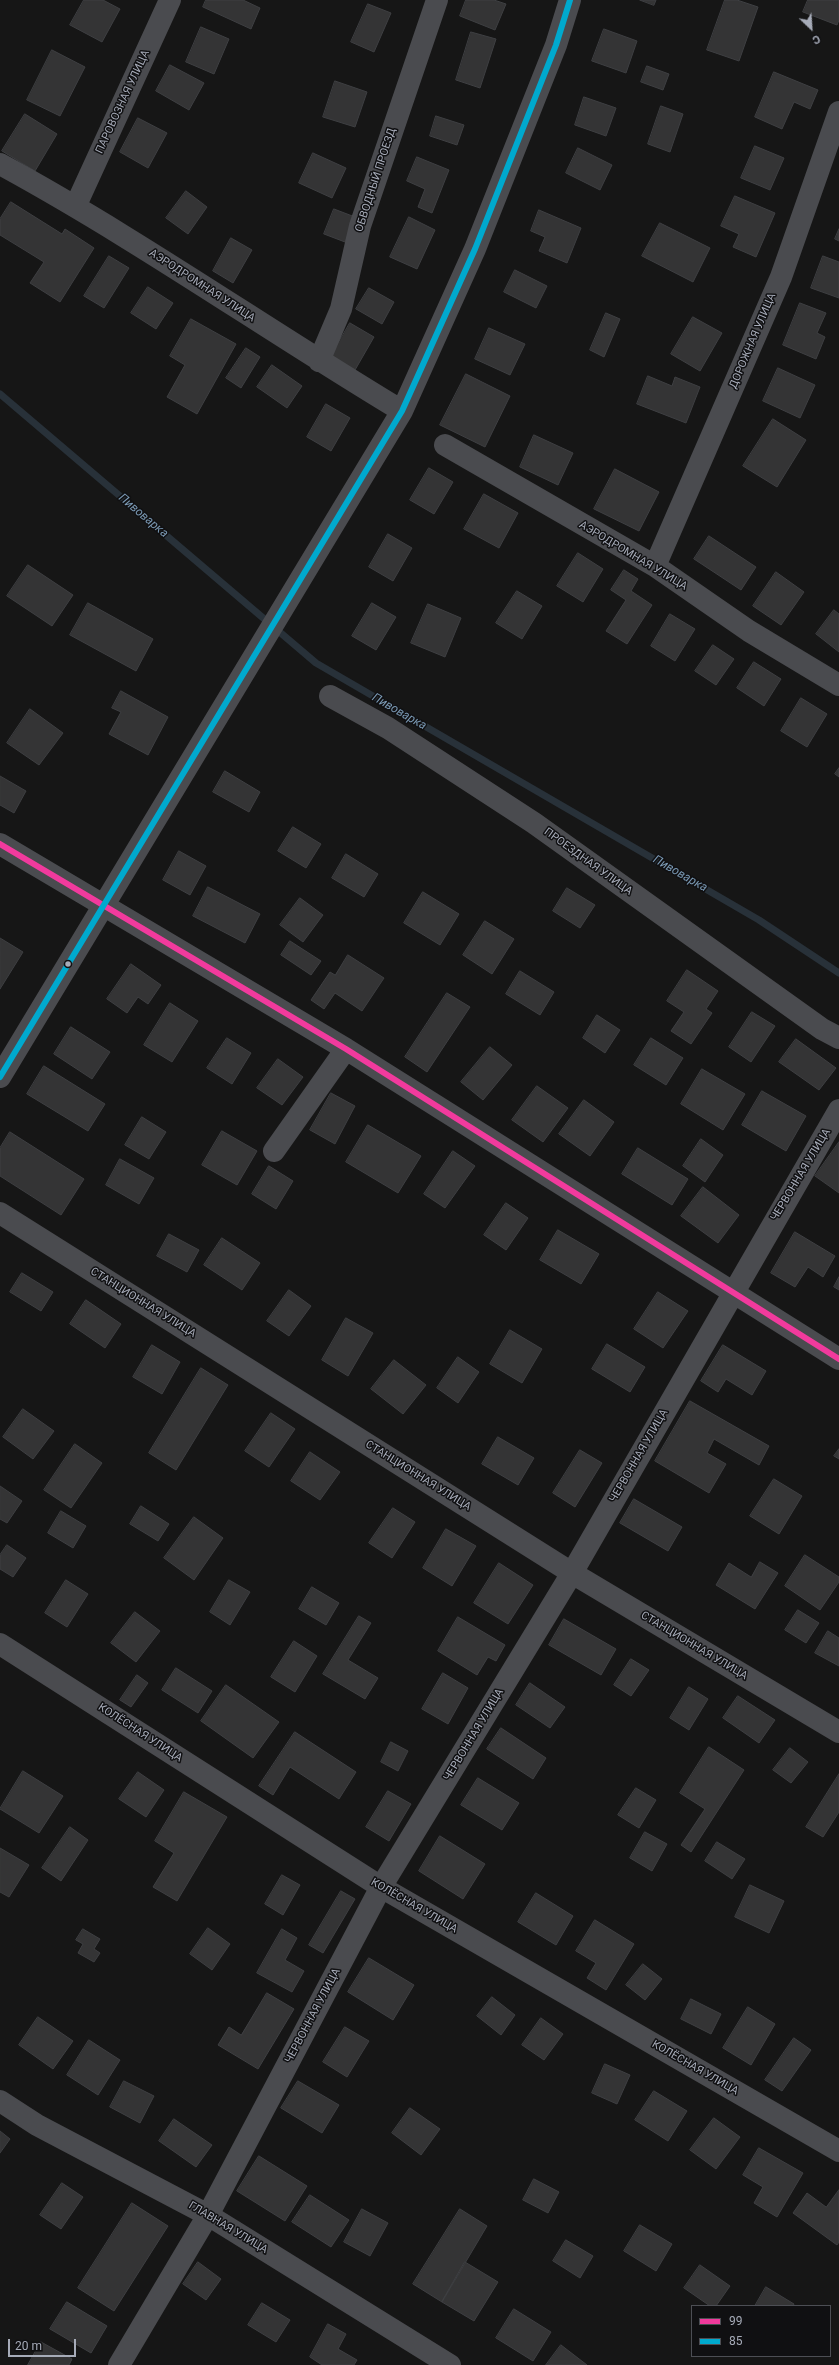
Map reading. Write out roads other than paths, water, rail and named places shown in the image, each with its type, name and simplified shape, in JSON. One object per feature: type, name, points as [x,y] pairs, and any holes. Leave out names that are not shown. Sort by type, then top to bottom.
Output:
[{"type":"street","name":"ПАРОВОЗНАЯ УЛИЦА","points":[[76,205],[170,0]]},
{"type":"street","name":"ОБВОДНЫЙ ПРОЕЗД","points":[[320,361],[341,309],[360,226],[437,0]]},
{"type":"street","points":[[0,1077],[402,412],[475,249],[556,45],[570,0]]},
{"type":"street","name":"ДОРОЖНАЯ УЛИЦА","points":[[655,566],[781,277],[839,112]]},
{"type":"street","name":"АЭРОДРОМНАЯ УЛИЦА","points":[[0,164],[76,205],[402,412]]},
{"type":"street","name":"АЭРОДРОМНАЯ УЛИЦА","points":[[445,445],[655,566],[749,631],[839,685]]},
{"type":"street","name":"ПРОЕЗДНАЯ УЛИЦА","points":[[330,696],[388,728],[534,823],[822,1029],[839,1038]]},
{"type":"street","points":[[0,844],[346,1049],[839,1359]]},
{"type":"street","points":[[274,1151],[346,1049]]},
{"type":"street","name":"ЧЕРВОННАЯ УЛИЦА","points":[[119,2365],[208,2215],[381,1887],[572,1573],[733,1291],[839,1110]]},
{"type":"street","name":"СТАНЦИОННАЯ УЛИЦА","points":[[0,1213],[572,1573],[839,1732]]},
{"type":"street","name":"КОЛЁСНАЯ УЛИЦА","points":[[0,1644],[381,1887],[839,2151]]},
{"type":"street","name":"ГЛАВНАЯ УЛИЦА","points":[[0,2101],[37,2125],[208,2215],[450,2365]]},
{"type":"waterway","name":"Пивоварка","points":[[0,394],[316,663],[759,920],[839,973]]}]
